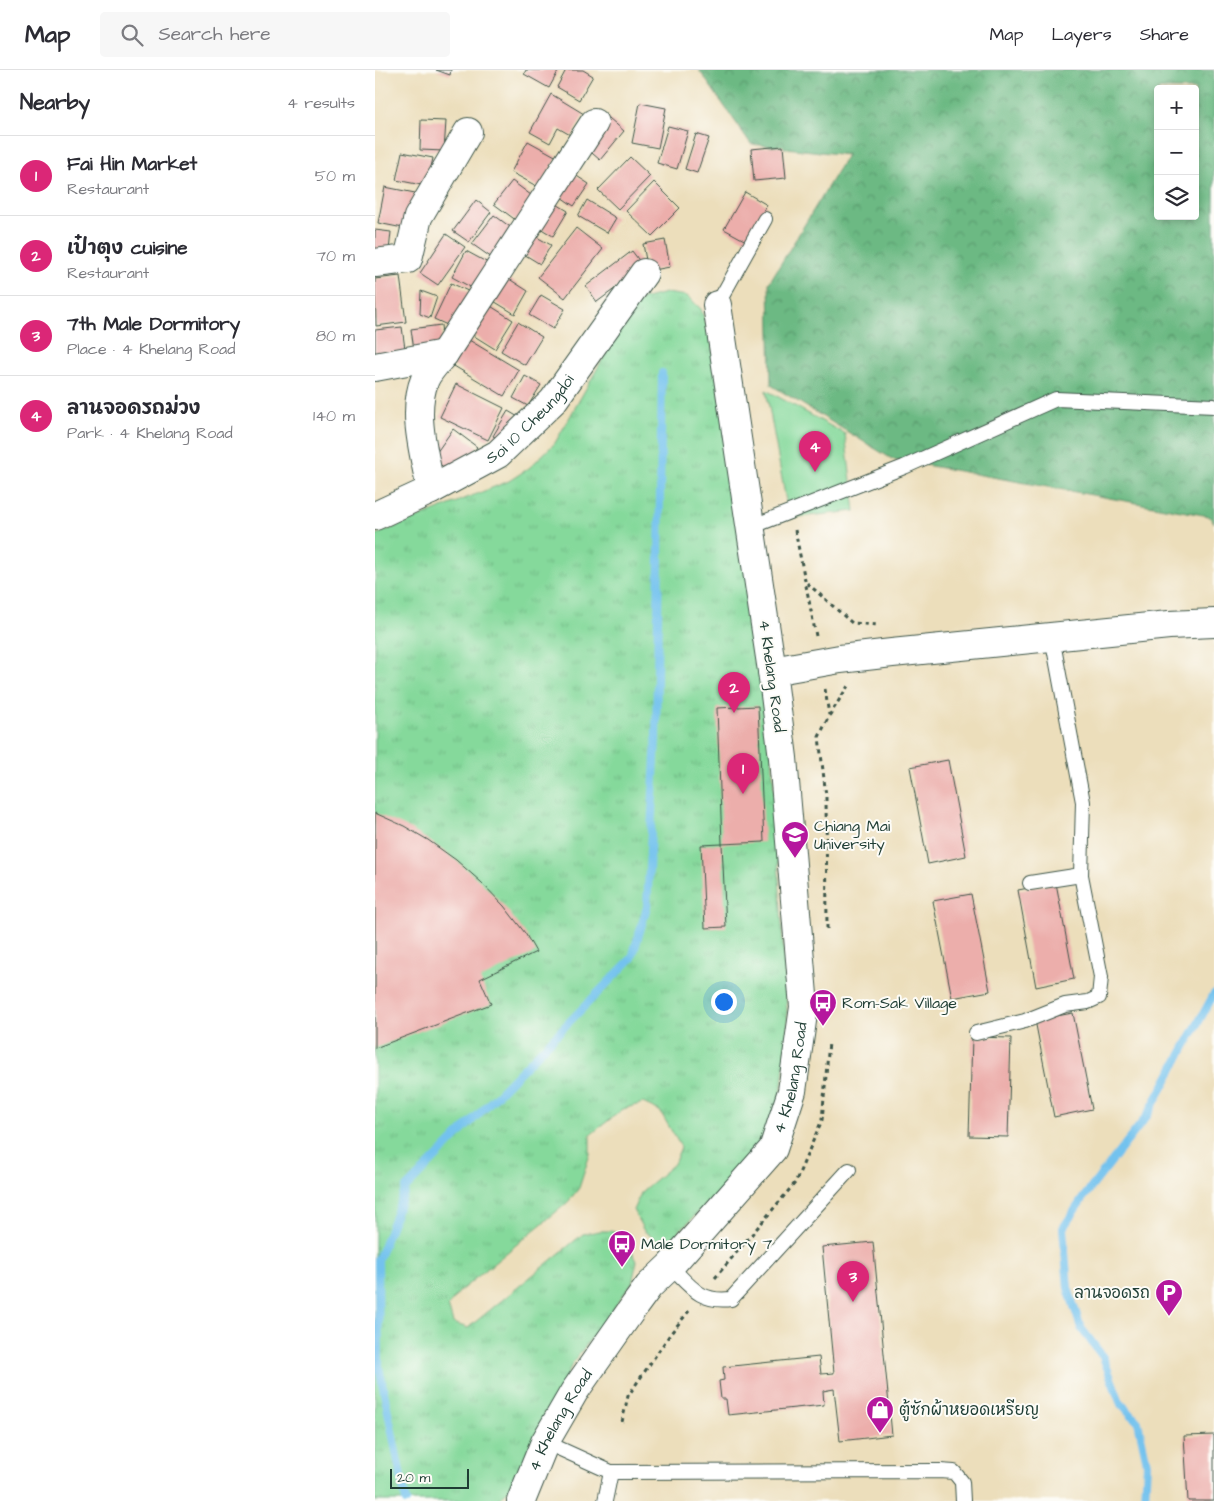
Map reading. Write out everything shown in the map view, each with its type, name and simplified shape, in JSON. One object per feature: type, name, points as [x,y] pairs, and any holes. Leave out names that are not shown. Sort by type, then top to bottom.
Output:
[{"type":"street","points":[[431,490],[420,424],[420,401],[426,378],[444,354],[594,122]]},
{"type":"street","points":[[375,263],[408,259],[418,216],[468,132]]},
{"type":"street","name":"Soi 10 Cheungdoi","points":[[375,516],[431,490],[498,454],[553,401],[644,273]]},
{"type":"street","name":"4 Khelang Road","points":[[521,1501],[545,1442],[574,1392],[649,1286],[670,1266],[773,1149],[792,1091],[804,1007],[783,758],[773,671],[717,305]]},
{"type":"street","points":[[375,367],[444,354]]},
{"type":"street","points":[[773,671],[821,664],[840,659],[892,653],[1179,624],[1214,623]]},
{"type":"lane","points":[[717,305],[765,219]]},
{"type":"lane","points":[[751,527],[904,467],[1056,399],[1214,406]]},
{"type":"lane","points":[[976,1033],[1025,1021],[1065,1006],[1088,1002],[1099,997],[1101,976],[1081,875],[1083,802],[1052,637]]},
{"type":"lane","points":[[1030,883],[1081,875]]},
{"type":"lane","points":[[670,1266],[701,1296],[720,1301],[731,1300],[849,1170]]},
{"type":"lane","points":[[545,1442],[611,1472],[940,1470],[955,1472],[962,1482],[963,1501]]},
{"type":"lane","points":[[605,1501],[611,1472]]},
{"type":"path","points":[[791,511],[807,583],[829,716]]},
{"type":"green space","points":[[699,70],[1214,70],[1214,523],[1209,516],[892,459],[771,385],[769,283],[847,155],[751,144]]},
{"type":"green space","points":[[666,293],[687,296],[701,309],[711,339],[769,707],[788,1028],[778,1124],[726,1186],[672,1238],[658,1241],[644,1231],[633,1210],[642,1191],[674,1164],[681,1147],[660,1111],[643,1103],[623,1109],[590,1135],[590,1154],[579,1188],[567,1203],[460,1291],[448,1306],[453,1323],[468,1328],[583,1234],[612,1231],[625,1238],[637,1261],[632,1283],[572,1364],[522,1478],[494,1501],[375,1501],[375,535],[509,481],[529,468],[555,443],[626,318],[642,299]]},
{"type":"green space","points":[[766,390],[845,434],[855,511],[789,518]]},
{"type":"building","points":[[436,70],[451,70],[450,75]]},
{"type":"building","points":[[526,70],[559,70],[549,88],[524,74]]},
{"type":"building","points":[[566,70],[583,70],[593,76],[579,100],[557,87]]},
{"type":"building","points":[[551,94],[584,114],[572,136],[558,128],[550,143],[530,132]]},
{"type":"building","points":[[640,103],[666,108],[658,148],[632,143]]},
{"type":"building","points":[[609,118],[624,131],[600,160],[585,147]]},
{"type":"building","points":[[421,120],[446,121],[444,151],[420,150]]},
{"type":"building","points":[[668,126],[688,131],[677,169],[657,163]]},
{"type":"building","points":[[696,134],[709,138],[697,173],[685,169]]},
{"type":"building","points":[[528,141],[557,157],[540,188],[511,172]]},
{"type":"building","points":[[783,146],[786,178],[754,181],[751,149]]},
{"type":"building","points":[[402,152],[433,158],[427,186],[396,180]]},
{"type":"building","points":[[630,157],[650,176],[618,209],[598,190]]},
{"type":"building","points":[[569,171],[589,184],[574,206],[555,193]]},
{"type":"building","points":[[512,181],[535,198],[517,221],[494,204]]},
{"type":"building","points":[[654,182],[680,208],[652,236],[626,211]]},
{"type":"building","points":[[385,187],[415,193],[408,229],[378,223]]},
{"type":"building","points":[[745,192],[767,205],[746,241],[724,229]]},
{"type":"building","points":[[476,200],[491,212],[469,242],[453,231]]},
{"type":"building","points":[[550,200],[568,211],[553,236],[535,225]]},
{"type":"building","points":[[587,200],[616,218],[607,233],[578,216]]},
{"type":"building","points":[[494,215],[513,229],[492,258],[472,244]]},
{"type":"building","points":[[576,228],[603,249],[565,298],[538,277]]},
{"type":"building","points":[[375,230],[391,232],[388,260],[375,259]]},
{"type":"building","points":[[446,234],[465,247],[438,285],[420,273]]},
{"type":"building","points":[[533,235],[551,245],[540,264],[522,253]]},
{"type":"building","points":[[665,240],[670,267],[648,271],[643,244]]},
{"type":"building","points":[[466,251],[490,264],[476,290],[452,277]]},
{"type":"building","points":[[632,251],[644,267],[597,302],[586,286]]},
{"type":"building","points":[[400,276],[406,322],[376,326],[375,279]]},
{"type":"building","points":[[506,277],[528,291],[515,314],[492,300]]},
{"type":"building","points":[[451,283],[472,293],[456,329],[434,319]]},
{"type":"building","points":[[421,291],[437,297],[430,318],[420,314]]},
{"type":"building","points":[[541,295],[565,309],[553,329],[529,315]]},
{"type":"building","points":[[489,305],[513,320],[495,349],[471,334]]},
{"type":"building","points":[[518,322],[542,337],[525,365],[501,351]]},
{"type":"building","points":[[441,325],[443,346],[414,350],[411,329]]},
{"type":"building","points":[[402,327],[406,356],[375,357],[375,330]]},
{"type":"building","points":[[464,337],[519,370],[504,396],[449,363]]},
{"type":"building","points":[[525,376],[541,385],[528,406],[513,398]]},
{"type":"building","points":[[456,384],[504,408],[488,440],[440,417]]},
{"type":"building","points":[[508,411],[520,418],[505,443],[493,436]]},
{"type":"building","points":[[453,429],[477,447],[457,476],[432,459]]},
{"type":"building","points":[[758,706],[764,842],[722,844],[717,708]]},
{"type":"building","points":[[948,760],[966,856],[928,864],[910,767]]},
{"type":"building","points":[[375,813],[404,826],[456,860],[504,906],[525,933],[536,952],[480,979],[491,1004],[375,1048]]},
{"type":"building","points":[[722,844],[726,927],[705,928],[701,845]]},
{"type":"building","points":[[1056,883],[1074,979],[1036,987],[1018,890]]},
{"type":"building","points":[[971,894],[990,991],[952,998],[933,901]]},
{"type":"building","points":[[1073,1013],[1092,1109],[1054,1117],[1035,1020]]},
{"type":"building","points":[[972,1037],[1011,1038],[1008,1137],[969,1136]]},
{"type":"building","points":[[873,1242],[892,1435],[840,1441],[834,1389],[823,1391],[824,1405],[728,1415],[726,1399],[721,1399],[719,1381],[724,1380],[723,1367],[819,1357],[821,1374],[834,1373],[822,1247]]},
{"type":"building","points":[[1214,1435],[1214,1501],[1188,1501],[1184,1436]]},
{"type":"waterway","points":[[406,1501],[379,1367],[378,1260],[406,1188],[632,958],[647,907],[656,738],[662,373]]},
{"type":"waterway","points":[[1145,1501],[1147,1463],[1138,1422],[1120,1402],[1103,1357],[1081,1328],[1068,1288],[1063,1228],[1083,1198],[1147,1116],[1214,994]]},
{"type":"place","name":"ลานจอดรถม่วง","points":[[815,472]]},
{"type":"place","name":"เป๋าตุง cuisine","points":[[734,713]]},
{"type":"place","name":"Fai Hin Market","points":[[743,794]]},
{"type":"place","name":"Chiang Mai University","points":[[795,859]]},
{"type":"place","name":"Rom-Sak Village","points":[[823,1027]]},
{"type":"place","name":"Male Dormitory 7","points":[[622,1268]]},
{"type":"place","name":"7th Male Dormitory","points":[[853,1302]]},
{"type":"place","name":"ลานจอดรถ","points":[[1169,1317]]},
{"type":"place","name":"ตู้ซักผ้าหยอดเหรียญ","points":[[880,1434]]}]
